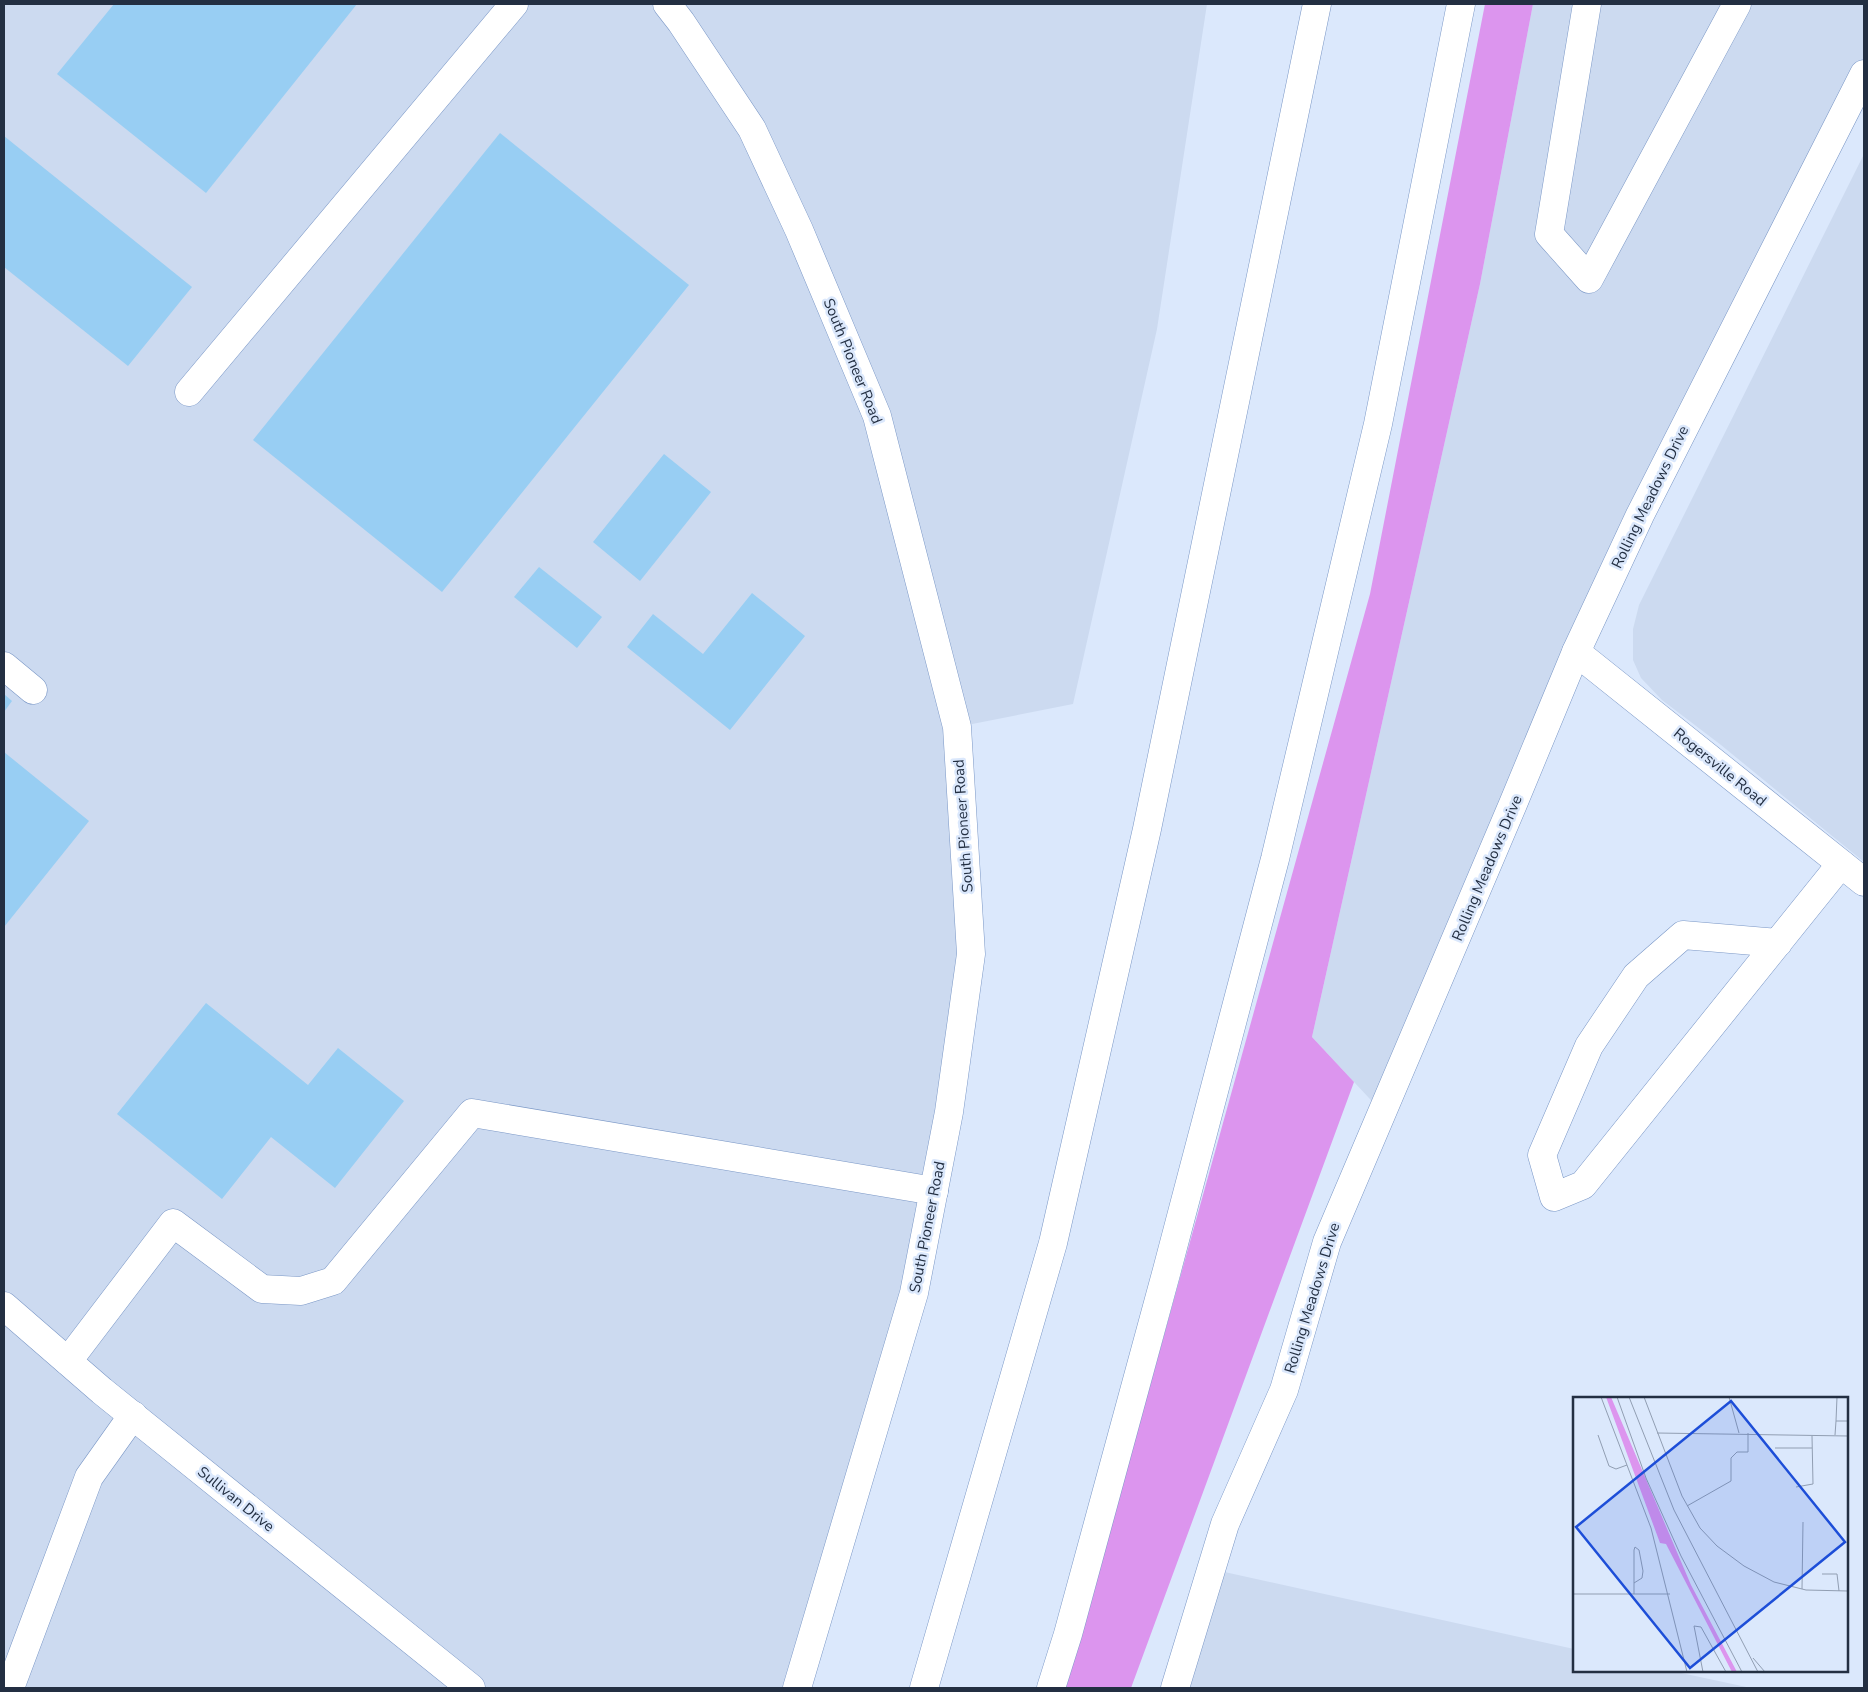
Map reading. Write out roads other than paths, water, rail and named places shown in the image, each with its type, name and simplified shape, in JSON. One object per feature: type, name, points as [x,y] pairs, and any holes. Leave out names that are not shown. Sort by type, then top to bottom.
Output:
[{"type":"main road","points":[[189,392],[514,4]]},
{"type":"main road","name":"South Pioneer Road","points":[[667,4],[752,129],[799,230],[877,416],[957,727],[971,954],[949,1112],[914,1293],[797,1688]]},
{"type":"main road","points":[[924,1688],[1053,1243],[1147,829],[1317,4]]},
{"type":"main road","points":[[1051,1688],[1068,1634],[1167,1270],[1275,859],[1378,424],[1461,4]]},
{"type":"main road","points":[[1587,4],[1549,234],[1589,279],[1737,4]]},
{"type":"main road","name":"Rolling Meadows Drive","points":[[1175,1688],[1225,1524],[1284,1390],[1327,1242],[1514,804],[1576,652],[1640,515],[1864,74]]},
{"type":"main road","name":"Rogersville Road","points":[[1576,652],[1864,882]]},
{"type":"main road","points":[[4,666],[33,690]]},
{"type":"main road","points":[[1778,943],[1683,935],[1636,976],[1589,1046],[1542,1154],[1554,1197],[1583,1186],[1778,943],[1841,864]]},
{"type":"main road","points":[[68,1361],[173,1223],[262,1289],[302,1291],[333,1281],[472,1113],[934,1191]]},
{"type":"main road","name":"Sullivan Drive","points":[[4,1306],[133,1415],[472,1688]]},
{"type":"main road","points":[[10,1688],[89,1477],[133,1415]]}]
